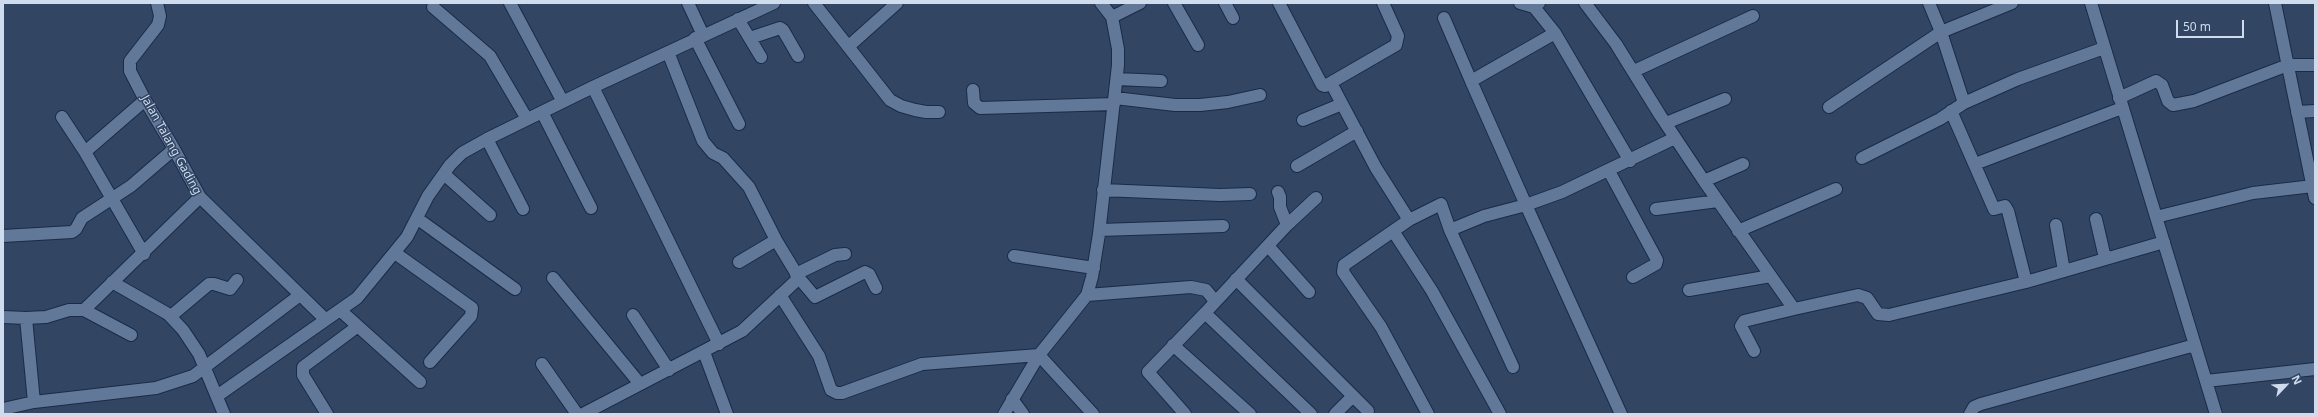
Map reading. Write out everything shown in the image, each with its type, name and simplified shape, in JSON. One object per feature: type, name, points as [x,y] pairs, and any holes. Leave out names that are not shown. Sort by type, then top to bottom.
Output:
[{"type":"street","name":"Jalan Talang Gading","points":[[157,3],[160,16],[158,25],[130,61],[130,71],[145,100],[200,197],[325,319]]},
{"type":"street","points":[[510,3],[563,102]]},
{"type":"street","points":[[688,3],[699,37],[739,124]]},
{"type":"street","points":[[217,396],[357,298],[395,253],[418,219],[428,196],[462,153],[527,119],[738,19],[750,8],[774,3]]},
{"type":"street","points":[[814,3],[890,100],[901,106],[915,110],[939,112]]},
{"type":"street","points":[[849,46],[897,3]]},
{"type":"street","points":[[1004,414],[1039,355],[1087,295],[1094,268],[1100,230],[1103,190],[1115,101],[1118,49],[1112,17],[1101,3]]},
{"type":"street","points":[[1112,17],[1140,3]]},
{"type":"street","points":[[1174,3],[1198,45]]},
{"type":"street","points":[[1225,3],[1232,18]]},
{"type":"street","points":[[1279,3],[1322,85],[1331,83],[1396,45],[1398,36],[1383,3]]},
{"type":"street","points":[[1520,3],[1537,5],[1630,161]]},
{"type":"street","points":[[1585,3],[1616,44],[1675,138],[1738,232],[1794,309]]},
{"type":"street","points":[[1929,3],[1941,32],[1964,103]]},
{"type":"street","points":[[1829,107],[1941,32],[2012,3]]},
{"type":"street","points":[[2091,3],[2099,50],[2117,107],[2156,216],[2158,243],[2189,347],[2206,381],[2216,414]]},
{"type":"street","points":[[2156,216],[2230,198],[2312,192],[2298,112],[2285,67],[2275,3]]},
{"type":"street","points":[[433,7],[490,56],[527,119]]},
{"type":"street","points":[[1634,71],[1753,16]]},
{"type":"street","points":[[1444,18],[1526,205],[1621,414]]},
{"type":"street","points":[[738,19],[761,57]]},
{"type":"street","points":[[750,38],[780,28],[783,30],[798,56]]},
{"type":"street","points":[[1471,81],[1555,34]]},
{"type":"street","points":[[1862,158],[1964,103],[2018,80],[2099,50]]},
{"type":"street","points":[[668,52],[703,141],[713,153],[723,158],[749,187],[776,240],[798,276],[815,297],[865,272],[869,274],[876,288]]},
{"type":"street","points":[[1975,164],[2117,107],[2156,81],[2162,85],[2170,104],[2194,101],[2285,67],[2315,65]]},
{"type":"street","points":[[1117,80],[1161,81]]},
{"type":"street","points":[[1331,83],[1376,168],[1409,220]]},
{"type":"street","points":[[593,87],[719,344]]},
{"type":"street","points":[[973,90],[974,103],[980,108],[1115,101],[1200,105],[1228,102],[1260,95]]},
{"type":"street","points":[[1666,123],[1724,99]]},
{"type":"street","points":[[85,152],[145,100]]},
{"type":"street","points":[[1303,120],[1342,104]]},
{"type":"street","points":[[1951,111],[1994,209],[2005,206],[2008,211],[2026,282]]},
{"type":"street","points":[[2298,112],[2315,111]]},
{"type":"street","points":[[542,112],[591,208]]},
{"type":"street","points":[[62,117],[85,152],[111,200],[144,254]]},
{"type":"street","points":[[1297,166],[1357,131]]},
{"type":"street","points":[[1450,230],[1484,216],[1526,205],[1562,192],[1630,161],[1675,138]]},
{"type":"street","points":[[487,139],[523,209]]},
{"type":"street","points":[[3,236],[72,232],[76,229],[82,218],[131,186],[174,149]]},
{"type":"street","points":[[1704,182],[1743,164]]},
{"type":"street","points":[[1609,171],[1657,260],[1656,264],[1634,278]]},
{"type":"street","points":[[444,174],[490,215]]},
{"type":"street","points":[[1738,232],[1836,189]]},
{"type":"street","points":[[1103,190],[1220,195],[1250,194]]},
{"type":"street","points":[[1278,192],[1280,207],[1287,225]]},
{"type":"street","points":[[84,310],[115,284],[200,197]]},
{"type":"street","points":[[1185,414],[1148,372],[1268,247],[1287,225],[1316,198]]},
{"type":"street","points":[[1656,209],[1718,201]]},
{"type":"street","points":[[1428,414],[1381,327],[1342,272],[1344,265],[1409,220],[1440,204],[1450,230],[1512,366]]},
{"type":"street","points":[[418,219],[515,289]]},
{"type":"street","points":[[2096,219],[2105,258]]},
{"type":"street","points":[[2056,225],[2064,271]]},
{"type":"street","points":[[1100,230],[1224,226]]},
{"type":"street","points":[[1393,231],[1432,291],[1500,414]]},
{"type":"street","points":[[739,262],[776,240]]},
{"type":"street","points":[[1754,351],[1742,326],[1744,321],[1858,295],[1867,298],[1878,314],[1889,315],[2026,282],[2158,243]]},
{"type":"street","points":[[1268,247],[1309,292]]},
{"type":"street","points":[[395,253],[472,308],[471,316],[430,362]]},
{"type":"street","points":[[583,414],[719,344],[751,324],[798,276],[835,255],[845,254]]},
{"type":"street","points":[[1014,256],[1094,268]]},
{"type":"street","points":[[1689,290],[1771,276]]},
{"type":"street","points":[[553,278],[640,384]]},
{"type":"street","points":[[1236,279],[1368,411]]},
{"type":"street","points":[[170,316],[209,284],[230,289],[237,280]]},
{"type":"street","points":[[115,284],[170,316],[192,341],[224,414]]},
{"type":"street","points":[[1087,295],[1191,287],[1206,290],[1215,301]]},
{"type":"street","points":[[3,409],[34,402],[156,388],[192,376],[205,368],[300,295]]},
{"type":"street","points":[[780,295],[820,356],[831,390],[837,393],[842,393],[922,364],[1039,355]]},
{"type":"street","points":[[3,317],[26,318],[46,316],[69,310],[84,310],[131,335]]},
{"type":"street","points":[[340,310],[420,382]]},
{"type":"street","points":[[1205,313],[1311,414]]},
{"type":"street","points":[[633,316],[669,370]]},
{"type":"street","points":[[26,318],[34,402]]},
{"type":"street","points":[[327,414],[303,375],[303,367],[358,326]]},
{"type":"street","points":[[1173,345],[1250,414]]},
{"type":"street","points":[[1970,414],[1974,407],[1981,404],[2189,347]]},
{"type":"street","points":[[704,352],[727,414]]},
{"type":"street","points":[[1039,355],[1093,414]]},
{"type":"street","points":[[542,364],[577,414]]},
{"type":"street","points":[[2206,381],[2315,369]]},
{"type":"street","points":[[1335,414],[1353,396]]},
{"type":"street","points":[[1012,399],[1023,414]]}]
